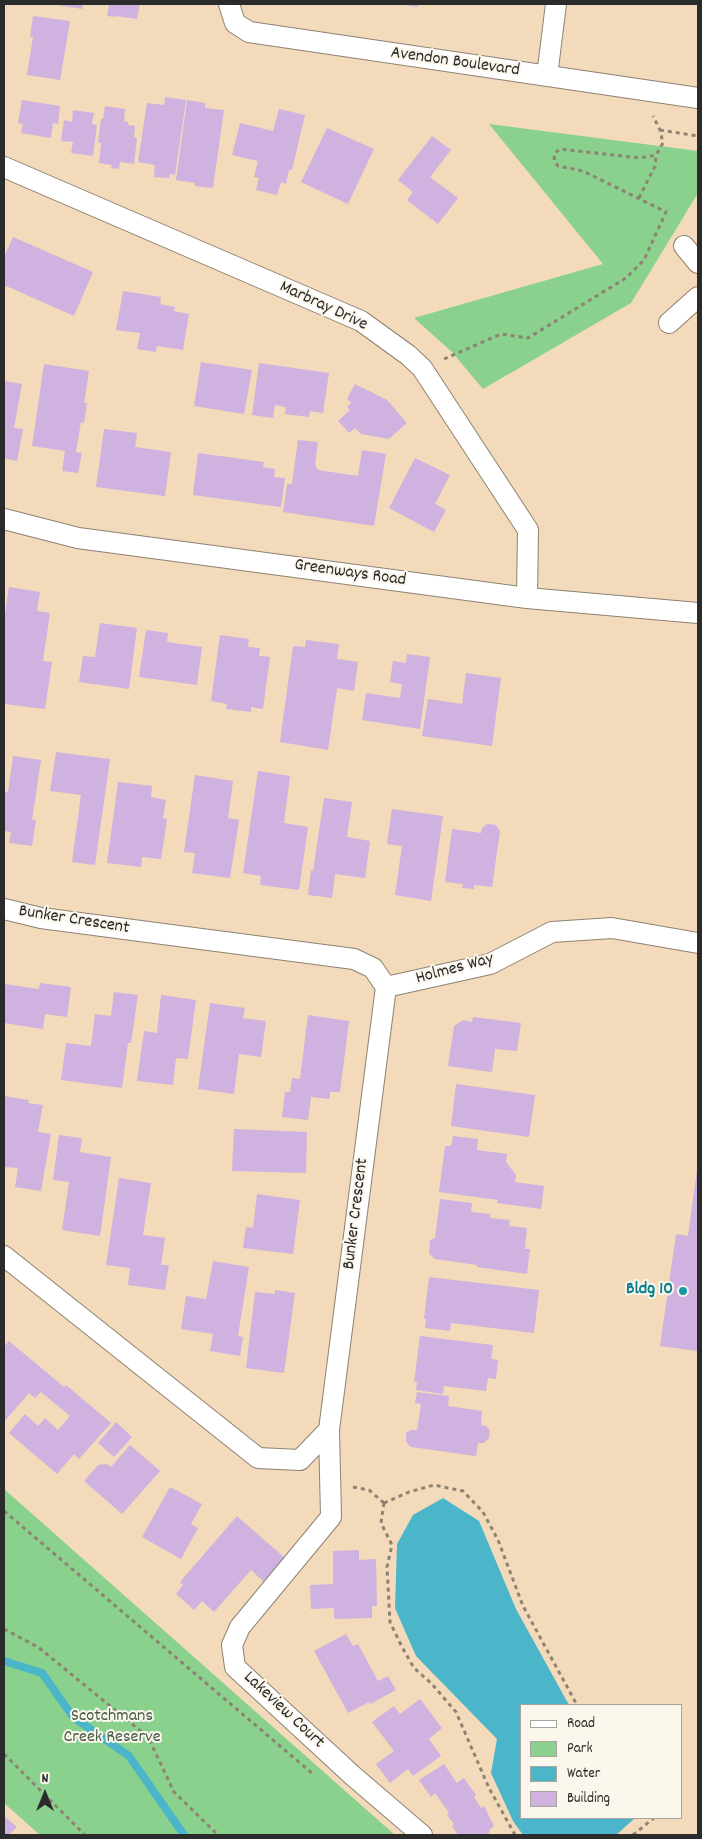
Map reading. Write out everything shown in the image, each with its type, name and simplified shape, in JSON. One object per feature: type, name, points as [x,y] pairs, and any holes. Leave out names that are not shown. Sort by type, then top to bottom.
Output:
[{"type":"street","name":"Avendon Boulevard","points":[[229,4],[235,23],[249,32],[698,98]]},
{"type":"street","points":[[547,76],[556,4]]},
{"type":"street","name":"Marbray Drive","points":[[4,166],[361,321],[408,355],[422,368],[528,530],[527,598]]},
{"type":"street","points":[[684,246],[698,263]]},
{"type":"street","points":[[669,323],[698,297]]},
{"type":"street","name":"Greenways Road","points":[[4,519],[78,538],[527,598],[698,613]]},
{"type":"street","name":"Bunker Crescent","points":[[4,909],[41,918],[354,959],[373,968],[386,987],[329,1430]]},
{"type":"street","name":"Holmes Way","points":[[386,987],[490,964],[552,932],[612,928],[698,943]]},
{"type":"street","points":[[4,1256],[258,1458],[300,1460],[329,1430]]},
{"type":"street","name":"Lakeview Court","points":[[329,1430],[332,1517],[240,1627],[232,1645],[235,1667],[352,1775],[422,1835]]},
{"type":"path","points":[[639,198],[655,166],[656,155],[663,143],[660,130],[653,116],[652,91]]},
{"type":"path","points":[[660,130],[698,136]]},
{"type":"path","points":[[422,368],[501,334],[528,338],[626,278],[644,260],[666,212],[583,171],[558,166],[554,160],[555,154],[560,150],[640,158],[656,155]]},
{"type":"path","points":[[330,1484],[368,1490],[384,1503]]},
{"type":"path","points":[[384,1503],[409,1492],[434,1485],[462,1491],[483,1512],[498,1540],[523,1606],[576,1704]]},
{"type":"path","points":[[384,1503],[381,1523],[392,1545],[387,1567],[390,1622],[414,1668],[432,1683],[456,1712],[489,1788],[515,1835]]},
{"type":"path","points":[[4,1511],[317,1778]]},
{"type":"path","points":[[4,1630],[38,1647],[148,1737],[174,1792],[218,1835]]},
{"type":"path","points":[[4,1754],[85,1835]]},
{"type":"path","points":[[633,1835],[653,1819]]},
{"type":"green space","points":[[489,124],[698,151],[698,193],[631,303],[483,389],[452,352],[414,318],[603,264]]},
{"type":"green space","name":"Scotchmans Creek Reserve","points":[[4,1489],[395,1835],[40,1835],[4,1803]]},
{"type":"water","points":[[443,1498],[479,1521],[516,1609],[568,1704],[520,1704],[520,1819],[634,1819],[616,1835],[523,1835],[513,1821],[491,1773],[497,1739],[416,1656],[395,1608],[397,1544],[413,1515]]},
{"type":"building","points":[[52,4],[83,4],[82,9]]},
{"type":"building","points":[[109,4],[140,4],[137,19],[107,16]]},
{"type":"building","points":[[398,4],[418,4],[417,7]]},
{"type":"building","points":[[33,16],[70,21],[60,80],[27,75],[33,37],[30,37]]},
{"type":"building","points":[[165,97],[186,100],[175,175],[170,174],[169,178],[154,177],[155,165],[138,162],[147,103],[164,105]]},
{"type":"building","points":[[22,100],[60,106],[58,124],[53,123],[51,138],[21,133],[23,124],[18,123]]},
{"type":"building","points":[[187,100],[205,103],[205,108],[224,110],[213,188],[195,186],[195,183],[176,180]]},
{"type":"building","points":[[105,106],[125,109],[124,121],[128,122],[128,125],[135,126],[134,137],[137,138],[134,164],[120,162],[119,169],[111,168],[112,165],[99,163],[101,143],[98,142]]},
{"type":"building","points":[[279,109],[305,115],[292,170],[289,170],[286,184],[281,182],[277,195],[256,190],[259,178],[254,177],[258,161],[232,155],[240,123],[273,131]]},
{"type":"building","points":[[73,110],[94,113],[92,124],[97,125],[93,156],[71,153],[73,142],[61,141],[64,120],[72,122]]},
{"type":"building","points":[[327,128],[374,149],[348,204],[301,182]]},
{"type":"building","points":[[432,136],[451,150],[430,177],[458,198],[438,224],[407,200],[413,192],[398,180]]},
{"type":"building","points":[[13,237],[93,272],[74,316],[4,285],[4,257]]},
{"type":"building","points":[[123,291],[161,297],[160,304],[175,307],[174,311],[189,314],[183,350],[157,346],[156,352],[137,349],[140,333],[116,330]]},
{"type":"building","points":[[201,362],[252,370],[244,414],[194,406]]},
{"type":"building","points":[[259,363],[329,373],[323,413],[310,411],[309,417],[285,414],[286,407],[275,405],[273,418],[252,415]]},
{"type":"building","points":[[44,364],[89,371],[84,403],[87,403],[84,423],[81,422],[76,452],[82,453],[78,473],[62,471],[65,451],[32,446]]},
{"type":"building","points":[[4,381],[22,384],[14,428],[23,429],[17,461],[4,458]]},
{"type":"building","points":[[355,384],[387,400],[407,423],[389,439],[361,434],[355,428],[349,433],[338,421],[350,410],[347,407],[351,403],[347,399]]},
{"type":"building","points":[[104,429],[137,433],[135,447],[171,452],[165,496],[96,487]]},
{"type":"building","points":[[298,440],[318,442],[315,465],[318,470],[358,476],[362,450],[386,454],[374,526],[283,512],[287,484],[292,484]]},
{"type":"building","points":[[198,453],[264,462],[263,467],[275,469],[274,477],[285,478],[281,507],[193,495]]},
{"type":"building","points":[[415,458],[450,475],[435,504],[446,510],[434,532],[389,508]]},
{"type":"building","points":[[9,587],[40,592],[37,611],[50,613],[43,661],[52,662],[45,709],[4,704],[4,621]]},
{"type":"building","points":[[100,623],[137,628],[129,689],[79,682],[83,656],[95,657]]},
{"type":"building","points":[[146,630],[168,633],[167,642],[202,647],[197,685],[139,677]]},
{"type":"building","points":[[220,635],[249,639],[248,647],[260,648],[259,656],[270,657],[263,709],[251,707],[251,712],[226,709],[227,704],[211,701]]},
{"type":"building","points":[[306,640],[339,644],[337,659],[358,662],[354,691],[337,688],[328,750],[280,742],[293,646],[305,647]]},
{"type":"building","points":[[407,654],[430,657],[420,729],[362,720],[366,693],[400,698],[402,684],[390,682],[393,661],[406,663]]},
{"type":"building","points":[[466,673],[501,678],[492,746],[422,736],[428,699],[462,704]]},
{"type":"building","points":[[56,752],[110,759],[95,865],[72,862],[81,795],[50,791]]},
{"type":"building","points":[[13,756],[41,760],[32,820],[36,820],[32,846],[9,843],[11,832],[4,831],[4,792],[8,792]]},
{"type":"building","points":[[258,771],[290,776],[284,823],[308,827],[299,890],[260,885],[261,876],[243,873]]},
{"type":"building","points":[[195,775],[233,781],[228,818],[239,820],[230,878],[192,873],[195,853],[184,852]]},
{"type":"building","points":[[118,782],[152,786],[151,797],[166,800],[163,818],[167,819],[161,859],[142,857],[141,867],[107,863]]},
{"type":"building","points":[[324,798],[352,802],[347,837],[370,841],[365,878],[335,874],[332,898],[308,895]]},
{"type":"building","points":[[392,809],[443,816],[431,901],[395,895],[402,846],[387,844]]},
{"type":"building","points":[[487,824],[496,825],[500,831],[492,887],[474,885],[474,889],[462,888],[463,884],[445,882],[452,829],[481,833],[482,828]]},
{"type":"building","points":[[40,983],[71,987],[67,1017],[45,1014],[43,1029],[4,1023],[4,984],[39,989]]},
{"type":"building","points":[[114,992],[138,995],[131,1043],[128,1043],[122,1088],[61,1080],[66,1043],[91,1046],[95,1014],[111,1016]]},
{"type":"building","points":[[161,995],[196,1000],[188,1059],[176,1058],[173,1085],[137,1081],[144,1031],[157,1033]]},
{"type":"building","points":[[210,1003],[245,1008],[243,1018],[266,1021],[261,1057],[239,1054],[234,1094],[198,1089]]},
{"type":"building","points":[[308,1015],[349,1021],[340,1092],[330,1092],[330,1099],[311,1097],[308,1120],[282,1117],[285,1092],[290,1092],[292,1078],[300,1079]]},
{"type":"building","points":[[473,1017],[521,1023],[517,1051],[495,1049],[492,1072],[448,1066],[454,1026],[463,1020],[472,1022]]},
{"type":"building","points":[[456,1084],[535,1095],[529,1137],[451,1126]]},
{"type":"building","points":[[4,1096],[29,1100],[28,1103],[43,1105],[38,1132],[51,1134],[41,1191],[15,1187],[18,1168],[6,1167],[4,1171]]},
{"type":"building","points":[[234,1129],[307,1132],[306,1173],[232,1171]]},
{"type":"building","points":[[59,1135],[82,1138],[80,1152],[111,1157],[100,1236],[62,1230],[69,1182],[53,1180]]},
{"type":"building","points":[[453,1136],[478,1139],[477,1150],[507,1154],[506,1162],[516,1175],[515,1182],[544,1186],[541,1209],[497,1203],[498,1200],[439,1192],[445,1146],[451,1146]]},
{"type":"building","name":"Bldg 10","points":[[697,1170],[698,1351],[660,1346],[676,1234],[688,1236]]},
{"type":"building","points":[[119,1178],[151,1183],[143,1235],[165,1238],[161,1265],[169,1265],[165,1290],[128,1285],[130,1268],[106,1265]]},
{"type":"building","points":[[257,1194],[300,1200],[293,1254],[243,1248],[246,1227],[253,1228]]},
{"type":"building","points":[[440,1199],[472,1203],[471,1212],[490,1214],[490,1218],[510,1220],[509,1226],[527,1228],[525,1249],[530,1249],[527,1274],[435,1259],[429,1253],[430,1240],[435,1238]]},
{"type":"building","points":[[213,1261],[249,1267],[238,1336],[243,1337],[240,1356],[210,1351],[213,1334],[181,1329],[186,1296],[206,1299]]},
{"type":"building","points":[[429,1277],[539,1290],[534,1333],[451,1323],[450,1331],[425,1328],[426,1319],[424,1319]]},
{"type":"building","points":[[275,1290],[295,1293],[284,1373],[246,1368],[255,1292],[275,1294]]},
{"type":"building","points":[[420,1336],[493,1345],[491,1359],[498,1360],[496,1379],[488,1378],[486,1391],[444,1386],[443,1394],[416,1390],[417,1382],[414,1382]]},
{"type":"building","points":[[9,1341],[111,1423],[79,1459],[74,1454],[57,1474],[9,1433],[25,1414],[38,1426],[45,1418],[58,1430],[70,1416],[41,1392],[35,1398],[29,1393],[4,1422],[4,1347]]},
{"type":"building","points":[[417,1392],[449,1396],[448,1406],[482,1411],[481,1425],[486,1426],[490,1430],[489,1438],[484,1443],[478,1443],[476,1456],[411,1447],[406,1442],[406,1433],[411,1430],[417,1430],[421,1404],[415,1403]]},
{"type":"building","points":[[116,1422],[132,1437],[114,1457],[98,1443]]},
{"type":"building","points":[[130,1445],[160,1471],[122,1514],[84,1481],[98,1465],[107,1464],[111,1467]]},
{"type":"building","points":[[170,1487],[202,1504],[191,1524],[198,1528],[181,1559],[142,1537]]},
{"type":"building","points":[[237,1516],[285,1558],[264,1582],[251,1570],[214,1612],[202,1601],[194,1610],[176,1594],[183,1585],[180,1582]]},
{"type":"building","points":[[359,1550],[359,1560],[376,1559],[377,1606],[372,1606],[372,1618],[334,1619],[334,1608],[311,1609],[310,1585],[333,1584],[333,1551]]},
{"type":"building","points":[[346,1634],[353,1646],[358,1644],[378,1681],[388,1676],[396,1690],[348,1713],[314,1651]]},
{"type":"building","points":[[420,1699],[442,1728],[429,1739],[441,1756],[413,1776],[408,1769],[390,1783],[376,1764],[394,1751],[372,1722],[394,1706],[400,1714]]},
{"type":"building","points":[[444,1764],[457,1783],[464,1778],[476,1795],[474,1797],[481,1808],[484,1806],[494,1826],[486,1835],[458,1835],[452,1826],[454,1824],[447,1815],[449,1813],[435,1793],[431,1797],[419,1780]]},
{"type":"building","points":[[4,1816],[17,1827],[9,1835],[4,1835]]},
{"type":"waterway","points":[[4,1661],[42,1673],[73,1717],[129,1756],[184,1835]]},
{"type":"place","name":"Bldg 10","points":[[683,1291]]}]
